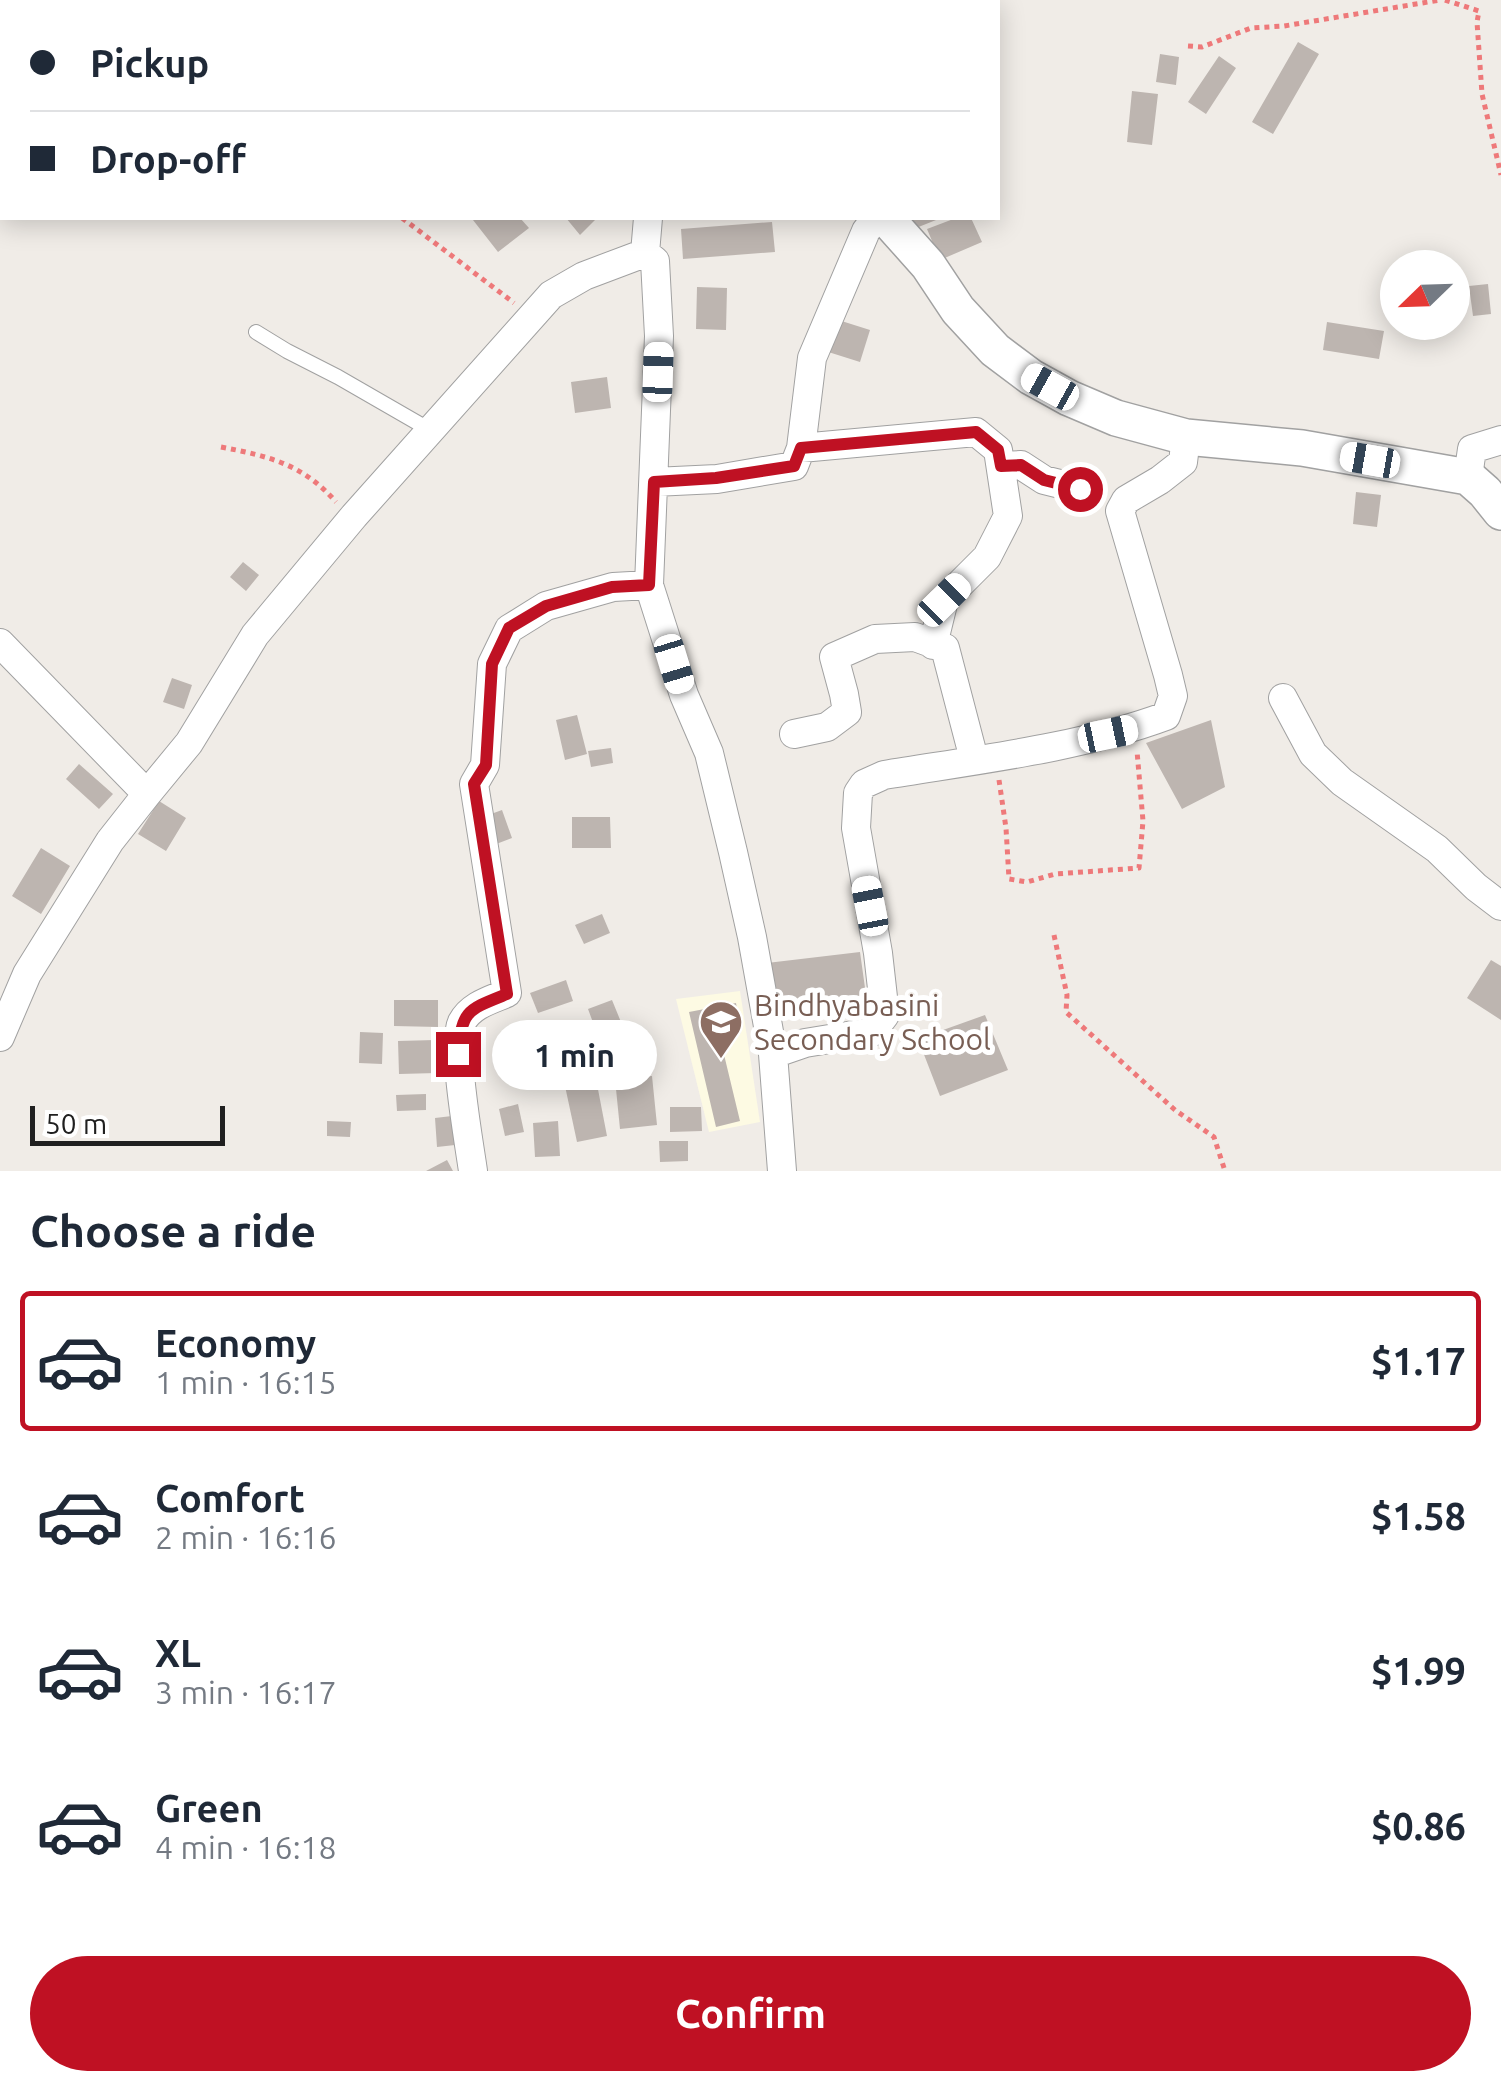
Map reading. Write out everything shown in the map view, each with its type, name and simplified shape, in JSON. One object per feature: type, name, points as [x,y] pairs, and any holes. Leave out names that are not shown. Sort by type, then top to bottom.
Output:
[{"type":"street","points":[[645,253],[648,220]]},
{"type":"street","points":[[654,482],[716,478],[794,466],[801,448],[812,358],[866,231],[874,220]]},
{"type":"street","points":[[888,220],[928,265],[958,310],[995,350],[1031,377],[1069,398],[1116,418],[1186,437],[1302,448],[1468,477],[1501,512]]},
{"type":"street","points":[[0,1037],[27,974],[110,841],[189,743],[255,635],[430,430],[551,296],[584,276],[645,253]]},
{"type":"street","points":[[645,253],[655,261],[659,336],[649,585],[684,694],[709,753],[752,936],[773,1054],[782,1171]]},
{"type":"street","points":[[801,448],[976,432],[998,450],[1008,516],[987,557],[944,600],[933,645]]},
{"type":"street","points":[[773,1054],[872,1032],[886,1015],[856,828],[858,793],[864,784],[884,775],[1134,728],[1166,716],[1173,696],[1120,511],[1126,500],[1183,462],[1186,437]]},
{"type":"street","points":[[1468,477],[1472,450],[1501,440]]},
{"type":"street","points":[[1001,466],[1021,465],[1044,480],[1080,489]]},
{"type":"street","points":[[473,1171],[458,1054],[461,1024],[474,1007],[507,994],[474,784],[486,765],[492,664],[509,628],[546,606],[612,587],[649,585]]},
{"type":"street","points":[[794,734],[827,727],[846,712],[834,658],[875,639],[915,637],[945,648],[984,758]]},
{"type":"street","points":[[0,643],[147,794]]},
{"type":"street","points":[[1283,698],[1314,754],[1342,782],[1437,849],[1476,888],[1501,906]]},
{"type":"lane","points":[[256,332],[430,430]]},
{"type":"path","points":[[1188,46],[1202,47],[1250,28],[1442,0],[1479,11],[1476,22],[1482,94],[1501,175]]},
{"type":"path","points":[[405,220],[532,316]]},
{"type":"path","points":[[220,447],[289,464],[332,496],[352,520]]},
{"type":"path","points":[[984,758],[1006,828],[1009,879],[1026,882],[1055,874],[1139,868],[1144,821],[1134,728]]},
{"type":"path","points":[[1054,935],[1067,996],[1066,1012],[1175,1110],[1214,1136],[1226,1171]]},
{"type":"shaded area","name":"Bindhyabasini Secondary School","points":[[740,991],[760,1122],[709,1132],[676,999]]},
{"type":"building","points":[[1298,42],[1319,54],[1273,134],[1252,122]]},
{"type":"building","points":[[1160,54],[1179,57],[1176,85],[1156,82]]},
{"type":"building","points":[[1219,56],[1236,68],[1206,114],[1188,102]]},
{"type":"building","points":[[1132,91],[1158,94],[1152,145],[1127,142]]},
{"type":"building","points":[[473,220],[522,220],[529,228],[498,252]]},
{"type":"building","points":[[568,220],[595,220],[580,235]]},
{"type":"building","points":[[913,220],[936,220],[916,228]]},
{"type":"building","points":[[951,220],[972,220],[982,242],[940,260],[927,229]]},
{"type":"building","points":[[772,222],[775,252],[683,259],[681,229]]},
{"type":"building","points":[[1488,284],[1491,314],[1473,316],[1470,286]]},
{"type":"building","points":[[697,287],[727,288],[726,330],[696,329]]},
{"type":"building","points":[[832,318],[870,330],[860,362],[822,350]]},
{"type":"building","points":[[1327,322],[1380,330],[1379,359],[1323,350]]},
{"type":"building","points":[[607,377],[611,408],[575,413],[571,382]]},
{"type":"building","points":[[1356,492],[1381,495],[1377,527],[1353,524]]},
{"type":"building","points":[[243,562],[259,575],[246,591],[230,577]]},
{"type":"building","points":[[172,678],[192,685],[184,709],[163,702]]},
{"type":"building","points":[[577,715],[587,754],[565,760],[556,720]]},
{"type":"building","points":[[1211,720],[1225,787],[1182,809],[1146,743]]},
{"type":"building","points":[[611,748],[613,763],[591,767],[588,751]]},
{"type":"building","points":[[79,764],[113,794],[99,809],[66,779]]},
{"type":"building","points":[[159,801],[186,818],[166,851],[138,834]]},
{"type":"building","points":[[502,810],[512,838],[491,846],[480,818]]},
{"type":"building","points":[[572,817],[610,817],[611,848],[572,848]]},
{"type":"building","points":[[41,848],[70,866],[41,914],[12,896]]},
{"type":"building","points":[[602,914],[610,933],[584,944],[575,925]]},
{"type":"building","points":[[860,952],[866,995],[772,1006],[767,963]]},
{"type":"building","points":[[1491,960],[1501,966],[1501,1020],[1467,998]]},
{"type":"building","points":[[566,980],[573,1001],[538,1013],[530,993]]},
{"type":"building","points":[[394,1000],[438,1000],[438,1027],[394,1026]]},
{"type":"building","points":[[612,1000],[623,1027],[598,1036],[588,1009]]},
{"type":"building","points":[[736,1003],[741,1033],[720,1038],[740,1121],[716,1127],[689,1012]]},
{"type":"building","points":[[985,1015],[1008,1070],[940,1096],[918,1039]]},
{"type":"building","points":[[559,1020],[568,1067],[549,1071],[540,1023]]},
{"type":"building","points":[[360,1032],[383,1033],[382,1064],[359,1063]]},
{"type":"building","points":[[532,1034],[540,1073],[518,1077],[510,1038]]},
{"type":"building","points":[[435,1040],[437,1073],[399,1074],[398,1041]]},
{"type":"building","points":[[652,1076],[657,1125],[620,1129],[615,1079]]},
{"type":"building","points":[[596,1079],[607,1136],[577,1142],[565,1086]]},
{"type":"building","points":[[426,1094],[426,1110],[397,1111],[396,1095]]},
{"type":"building","points":[[518,1104],[524,1132],[505,1136],[499,1109]]},
{"type":"building","points":[[670,1107],[701,1107],[702,1131],[670,1132]]},
{"type":"building","points":[[452,1116],[455,1145],[437,1147],[435,1118]]},
{"type":"building","points":[[327,1121],[351,1122],[350,1137],[327,1136]]},
{"type":"building","points":[[558,1121],[560,1156],[535,1157],[533,1123]]},
{"type":"building","points":[[659,1141],[688,1141],[688,1161],[660,1162]]},
{"type":"building","points":[[447,1160],[453,1171],[426,1171]]},
{"type":"place","name":"Bindhyabasini Secondary School","points":[[721,1060]]},
{"type":"route","points":[[458,1054],[461,1024],[474,1007],[507,994],[474,784],[486,765],[492,664],[509,628],[546,606],[612,587],[649,585],[654,482],[716,478],[794,466],[801,448],[976,432],[998,450],[1001,466],[1021,465],[1044,480],[1080,489]]}]
